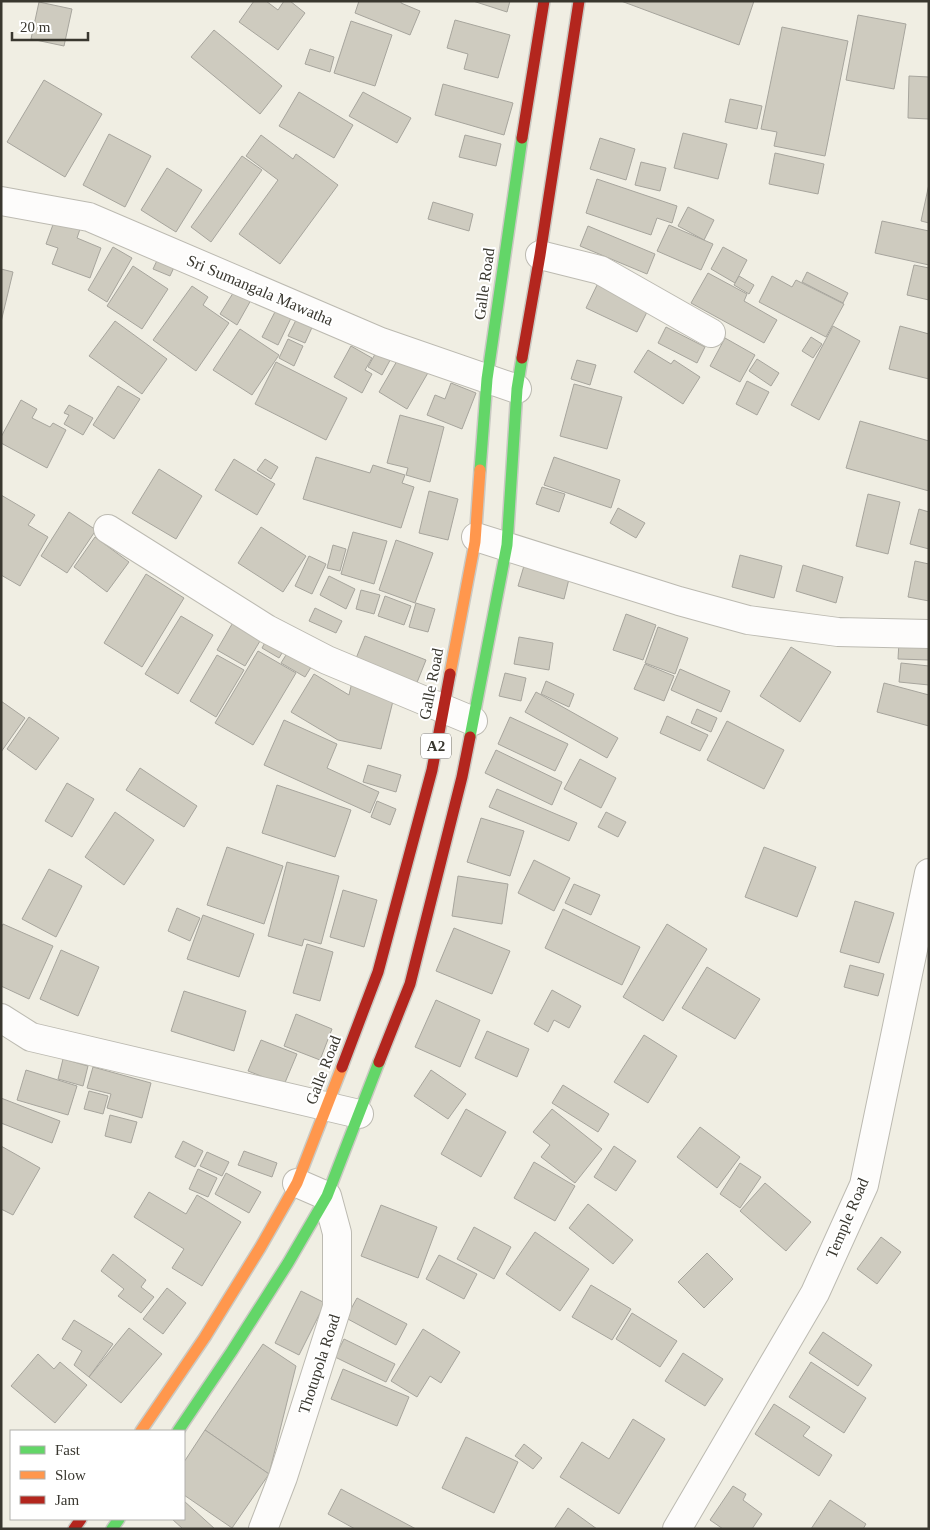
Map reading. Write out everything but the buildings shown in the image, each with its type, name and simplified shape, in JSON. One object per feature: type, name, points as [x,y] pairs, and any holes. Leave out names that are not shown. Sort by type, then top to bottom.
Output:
[{"type":"highway","name":"Galle Road","points":[[142,1430],[205,1337],[260,1248],[297,1183],[378,972],[432,770],[476,537],[487,378],[544,1]]},
{"type":"highway","name":"A2","points":[[179,1430],[237,1343],[328,1196],[410,984],[462,777],[507,545],[516,389],[540,255],[579,1]]},
{"type":"street","name":"Sri Sumangala Mawatha","points":[[1,201],[89,217],[381,342],[516,389]]},
{"type":"street","points":[[540,255],[600,270],[711,333]]},
{"type":"street","points":[[108,528],[267,629],[327,660],[473,721]]},
{"type":"street","points":[[476,537],[507,545],[670,598],[748,620],[838,632],[929,634]]},
{"type":"street","name":"Temple Road","points":[[677,1529],[815,1292],[864,1185],[929,873]]},
{"type":"street","points":[[1,1018],[31,1037],[359,1114]]},
{"type":"street","points":[[297,1183],[328,1196]]},
{"type":"street","name":"Thotupola Road","points":[[263,1529],[283,1477],[337,1306],[337,1232],[328,1196]]},
{"type":"traffic: fast","points":[[480,470],[487,379],[522,138]]},
{"type":"traffic: fast","points":[[470,737],[507,545],[517,389],[522,358]]},
{"type":"traffic: fast","points":[[179,1430],[288,1263],[327,1196],[379,1062]]},
{"type":"traffic: fast","points":[[112,1529],[118,1520]]},
{"type":"traffic: slow","points":[[450,674],[475,542],[480,470]]},
{"type":"traffic: slow","points":[[142,1430],[205,1337],[260,1248],[297,1183],[342,1067]]},
{"type":"traffic: jam","points":[[522,138],[544,1]]},
{"type":"traffic: jam","points":[[522,358],[540,255],[579,1]]},
{"type":"traffic: jam","points":[[342,1067],[378,972],[432,770],[450,674]]},
{"type":"traffic: jam","points":[[379,1062],[410,984],[462,777],[470,737]]},
{"type":"traffic: jam","points":[[74,1529],[80,1520]]}]
